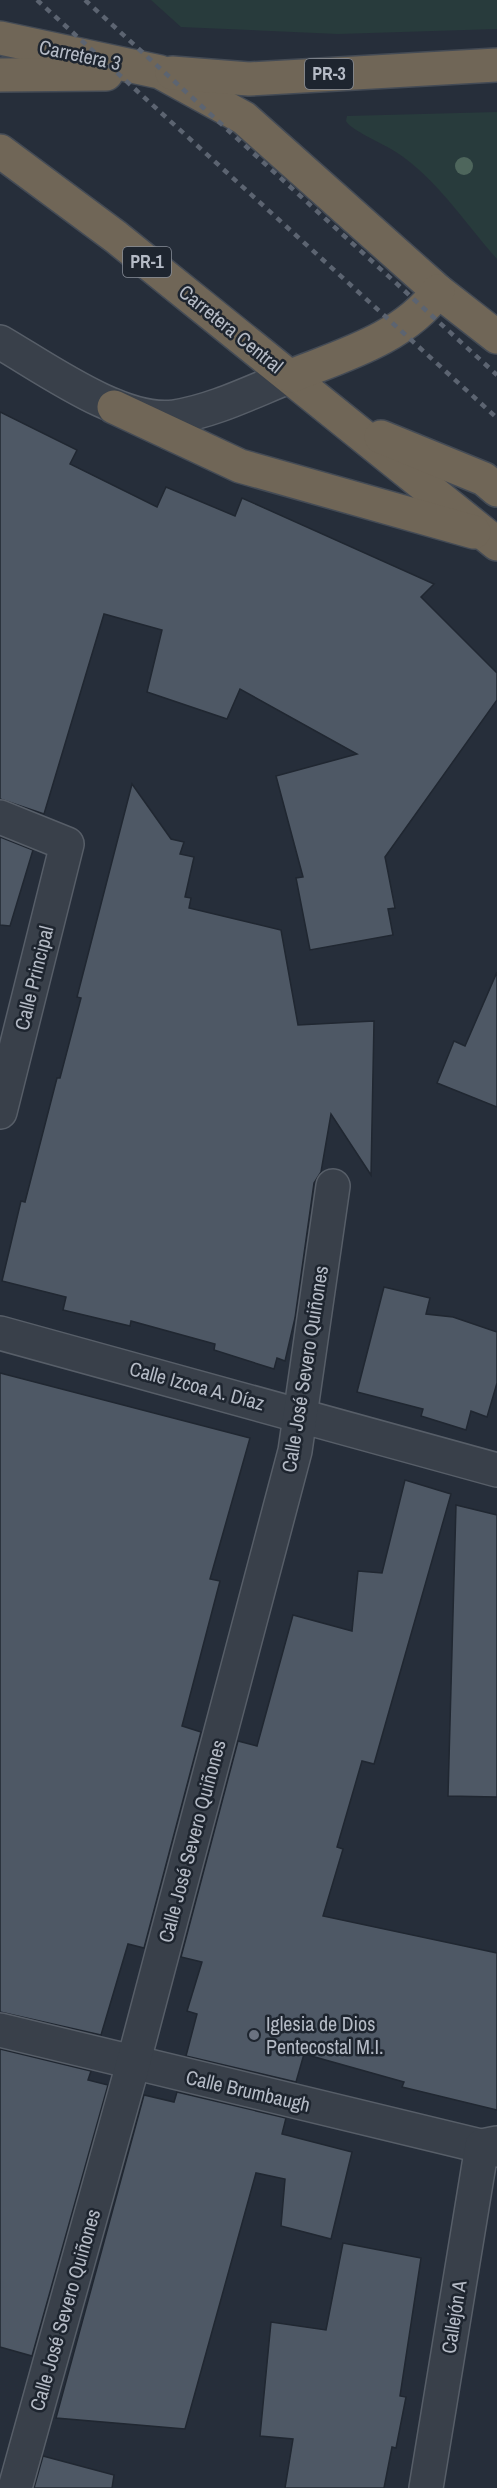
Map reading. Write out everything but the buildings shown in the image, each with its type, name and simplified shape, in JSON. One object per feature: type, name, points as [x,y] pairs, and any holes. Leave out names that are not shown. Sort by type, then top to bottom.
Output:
[{"type":"highway","name":"Carretera 3","points":[[0,38],[160,72]]},
{"type":"highway","name":"PR-3","points":[[160,72],[249,79],[497,65]]},
{"type":"highway","points":[[0,75],[160,72],[244,118],[438,291],[497,337]]},
{"type":"highway","name":"Carretera Central","points":[[0,151],[116,237],[291,376]]},
{"type":"highway","points":[[291,376],[364,347],[406,324],[423,311],[438,291]]},
{"type":"highway","name":"PR-1","points":[[291,376],[349,423],[484,479],[497,490]]},
{"type":"highway","points":[[114,407],[240,466],[493,540]]},
{"type":"highway","points":[[349,423],[493,540]]},
{"type":"street","points":[[0,342],[114,407],[149,418],[173,417],[201,411],[291,376]]},
{"type":"street","name":"Calle Principal","points":[[0,817],[67,844],[0,1112]]},
{"type":"street","name":"Calle José Severo Quiñones","points":[[15,2488],[133,2064],[290,1474],[302,1415],[333,1186]]},
{"type":"street","name":"Calle Izcoa A. Díaz","points":[[0,1333],[497,1470]]},
{"type":"street","name":"Calle Brumbaugh","points":[[0,2030],[133,2064],[492,2146]]},
{"type":"street","name":"Callejón A","points":[[426,2488],[492,2146]]},
{"type":"shaded area","points":[[151,0],[497,0],[497,29],[338,34],[181,27]]},
{"type":"shaded area","points":[[497,112],[497,259],[425,175],[396,152],[361,133],[346,121],[347,116]]},
{"type":"railway","points":[[37,0],[497,418]]},
{"type":"railway","points":[[85,0],[497,375]]},
{"type":"place","name":"Iglesia de Dios Pentecostal M.I.","points":[[254,2035]]}]
